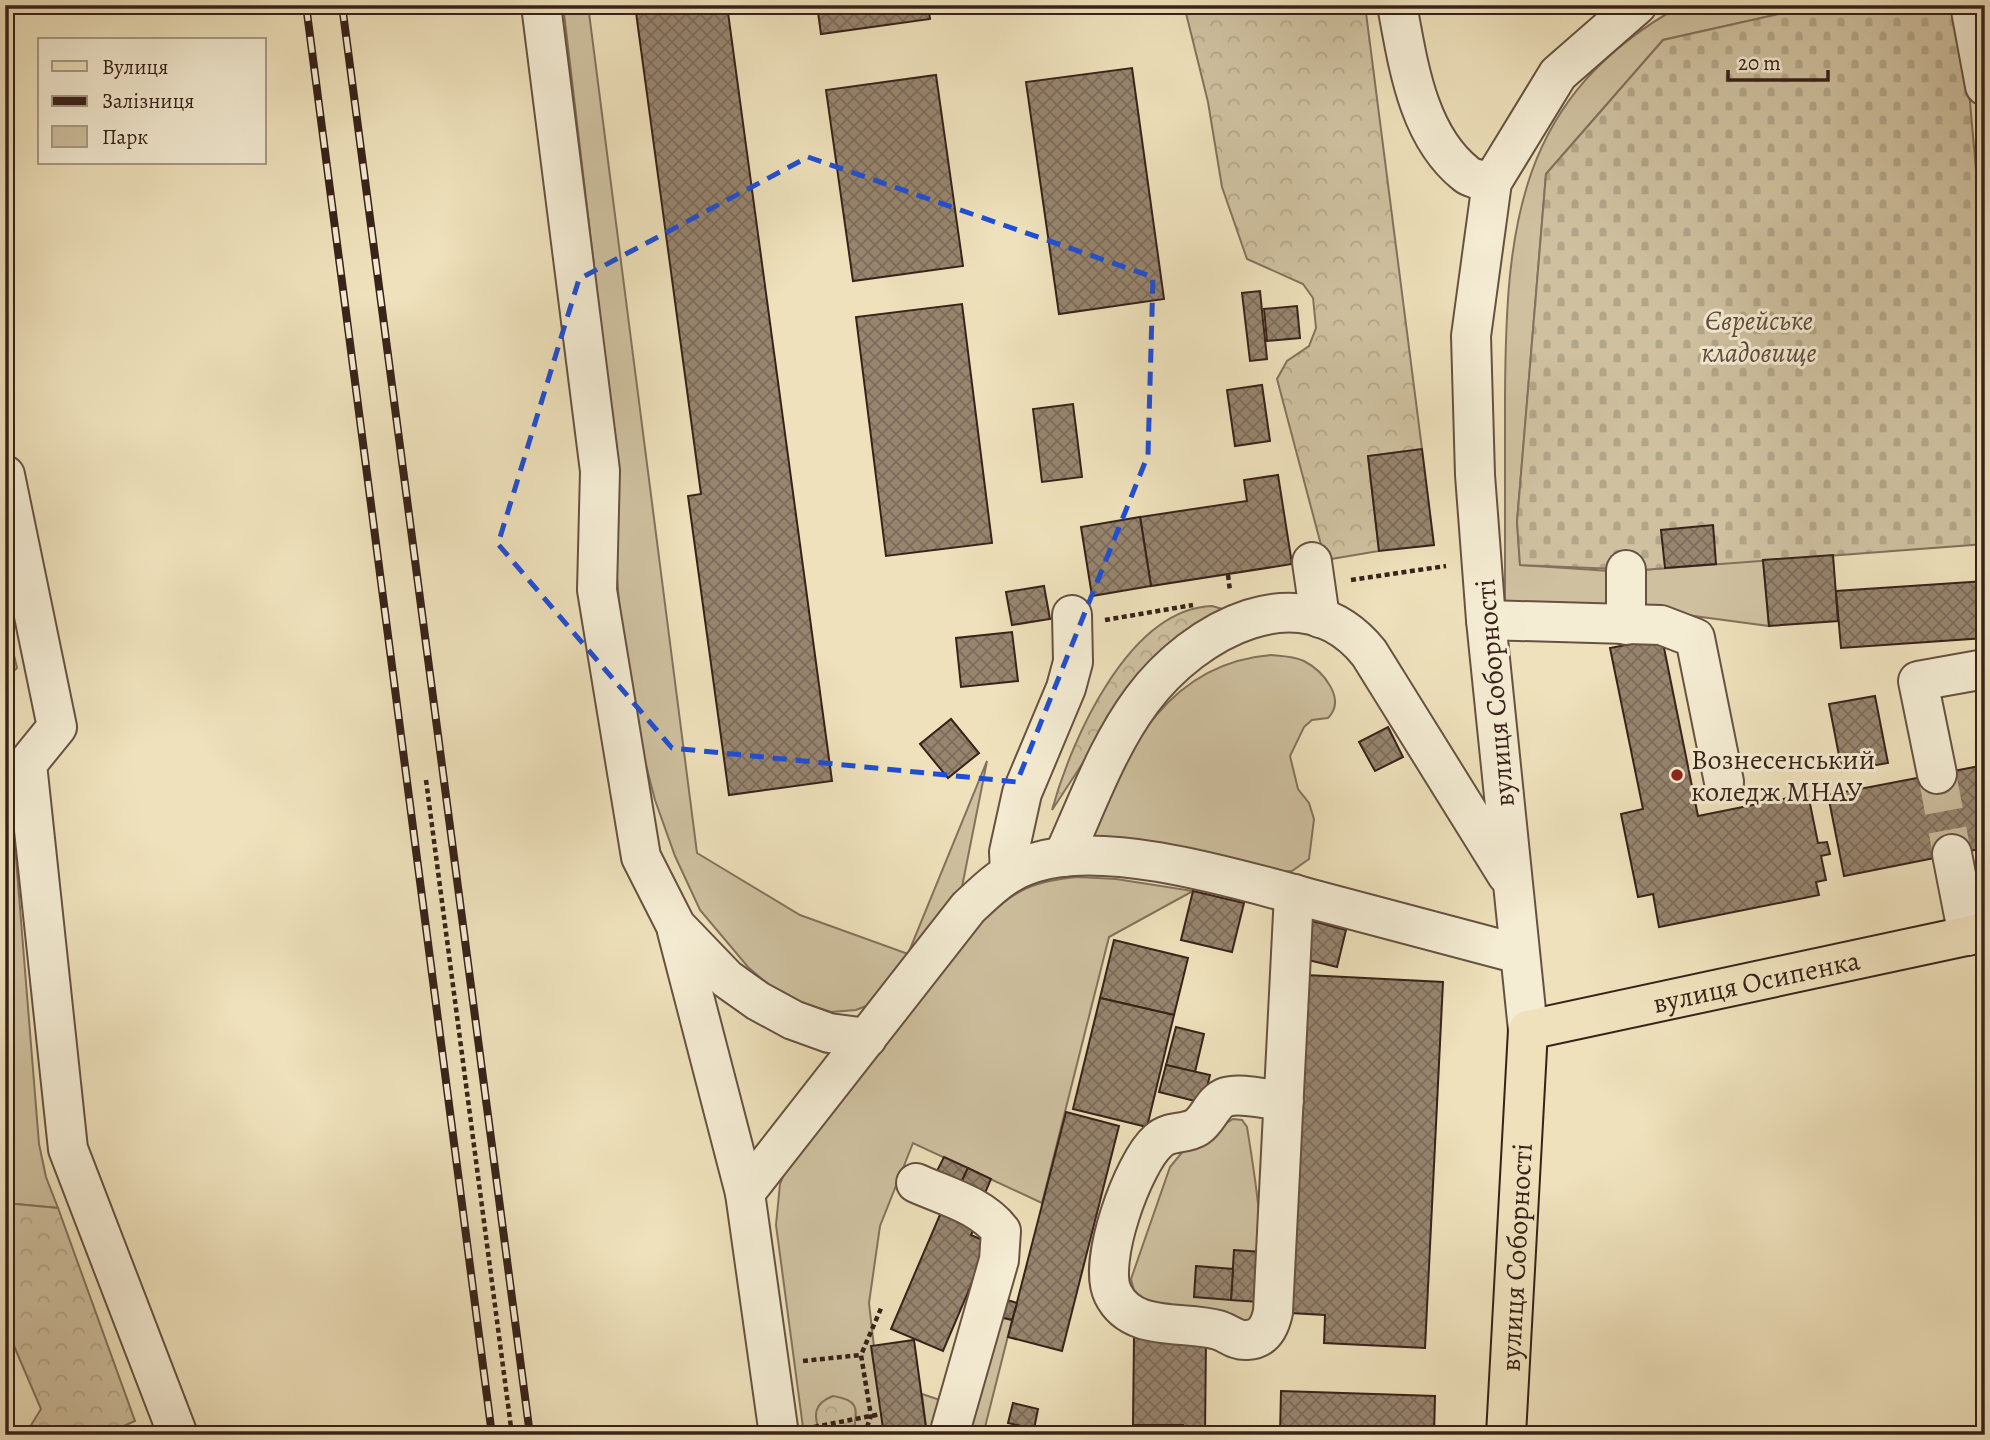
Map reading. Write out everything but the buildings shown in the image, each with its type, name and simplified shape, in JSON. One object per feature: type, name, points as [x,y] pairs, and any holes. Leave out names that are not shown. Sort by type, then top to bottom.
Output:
[{"type":"main road","name":"вулиця Осипенка","points":[[1528,1030],[1976,934]]},
{"type":"main road","name":"вулиця Соборності","points":[[1506,1435],[1528,1030]]},
{"type":"street","points":[[541,5],[600,471],[597,590],[641,857],[676,926],[745,1193],[779,1435]]},
{"type":"street","points":[[1397,5],[1411,83],[1427,121],[1446,151],[1467,176],[1492,183]]},
{"type":"street","name":"вулиця Соборності","points":[[1528,1030],[1486,620],[1475,475],[1471,336],[1492,183],[1558,74],[1637,5]]},
{"type":"street","points":[[1970,5],[1985,86]]},
{"type":"street","points":[[5,475],[57,727],[27,764],[68,1149],[178,1435]]},
{"type":"street","points":[[1626,570],[1626,625]]},
{"type":"street","points":[[1320,618],[1327,572]]},
{"type":"street","points":[[1063,857],[1111,753],[1141,702],[1161,678],[1204,643],[1245,620],[1292,611],[1336,623],[1355,635],[1369,653],[1511,882]]},
{"type":"street","points":[[1010,872],[1012,832],[1022,793],[1066,688],[1073,662],[1075,638],[1072,615]]},
{"type":"street","points":[[1486,620],[1661,625],[1695,638],[1724,782]]},
{"type":"street","points":[[1937,774],[1918,681],[1985,669]]},
{"type":"street","points":[[1952,855],[1976,934]]},
{"type":"street","points":[[745,1193],[968,908],[1010,872],[1035,862],[1063,857],[1097,857],[1164,863],[1294,894],[1519,954]]},
{"type":"street","points":[[1284,1101],[1227,1096],[1215,1103],[1197,1127],[1169,1134],[1157,1141],[1138,1170],[1124,1204],[1108,1269],[1109,1284],[1125,1310],[1157,1323],[1217,1329],[1233,1338],[1248,1340],[1261,1336],[1270,1326],[1284,1101],[1294,894]]},
{"type":"street","points":[[676,926],[699,954],[758,1001],[793,1020],[829,1033],[867,1038]]},
{"type":"street","points":[[916,1183],[979,1211],[992,1219],[1001,1231],[999,1259],[949,1435]]},
{"type":"path","points":[[1327,572],[1450,566]]},
{"type":"path","points":[[1125,617],[1205,603]]},
{"type":"path","points":[[426,780],[512,1435]]},
{"type":"path","points":[[864,1435],[871,1416],[861,1355],[882,1306]]},
{"type":"path","points":[[821,1359],[861,1355]]},
{"type":"path","points":[[831,1424],[881,1414]]},
{"type":"highlighted area","points":[[808,157],[1153,277],[1148,455],[1017,782],[672,748],[498,544],[579,279]]},
{"type":"green space","points":[[563,5],[588,5],[697,853],[800,915],[908,954],[987,761],[959,902],[890,990],[856,1010],[831,1012],[794,1000],[770,986],[748,967],[700,910],[675,856],[655,800],[641,746],[621,628],[616,564],[616,451]]},
{"type":"green space","points":[[1184,5],[1365,5],[1422,449],[1368,456],[1379,551],[1325,560],[1277,379],[1287,361],[1309,346],[1316,328],[1313,298],[1303,284],[1247,259],[1222,187],[1208,102]]},
{"type":"green space","points":[[1682,5],[1819,5],[1663,40],[1546,174],[1517,522],[1520,565],[1610,571],[1610,608],[1505,605],[1506,335],[1510,276],[1518,222],[1532,171],[1554,124],[1585,81],[1627,41]]},
{"type":"green space","name":"Єврейське кладовище","points":[[1819,5],[1952,5],[1965,46],[1985,271],[1985,544],[1642,570],[1520,565],[1517,522],[1546,174],[1663,40]]},
{"type":"green space","points":[[1763,560],[1769,626],[1642,609],[1642,570]]},
{"type":"green space","points":[[1212,606],[1226,610],[1094,746],[1052,810],[1073,749],[1089,716],[1129,654],[1154,629],[1182,613]]},
{"type":"green space","points":[[5,617],[17,668],[5,680]]},
{"type":"green space","points":[[1271,655],[1304,661],[1325,678],[1334,694],[1333,711],[1328,718],[1312,720],[1304,727],[1290,756],[1298,789],[1309,803],[1314,819],[1309,859],[1292,871],[1268,873],[1082,849],[1131,752],[1150,723],[1173,697],[1200,677],[1233,662]]},
{"type":"green space","points":[[5,798],[13,821],[39,1144],[46,1177],[58,1208],[5,1203]]},
{"type":"green space","points":[[1078,877],[1116,879],[1193,891],[1109,937],[1042,1203],[913,1143],[880,1226],[869,1303],[884,1435],[804,1435],[776,1225],[780,1184],[788,1164],[984,919],[1006,900],[1026,888]]},
{"type":"green space","points":[[1233,1119],[1242,1120],[1247,1127],[1260,1226],[1260,1278],[1250,1323],[1162,1309],[1135,1295],[1131,1279],[1170,1167],[1184,1150]]},
{"type":"green space","points":[[5,1203],[58,1208],[135,1421],[104,1435],[25,1435],[41,1409],[5,1325]]},
{"type":"green space","points":[[996,1316],[1012,1320],[983,1435],[964,1435]]},
{"type":"green space","points":[[922,1394],[940,1400],[938,1435],[927,1435]]},
{"type":"green space","points":[[833,1396],[850,1401],[854,1405],[854,1435],[820,1435],[816,1411],[821,1403]]},
{"type":"tunnel","points":[[1937,774],[1952,854]]},
{"type":"railway","points":[[306,5],[492,1435]]},
{"type":"railway","points":[[342,5],[530,1435]]},
{"type":"place","name":"Вознесенський коледж МНАУ","points":[[1677,775]]}]
